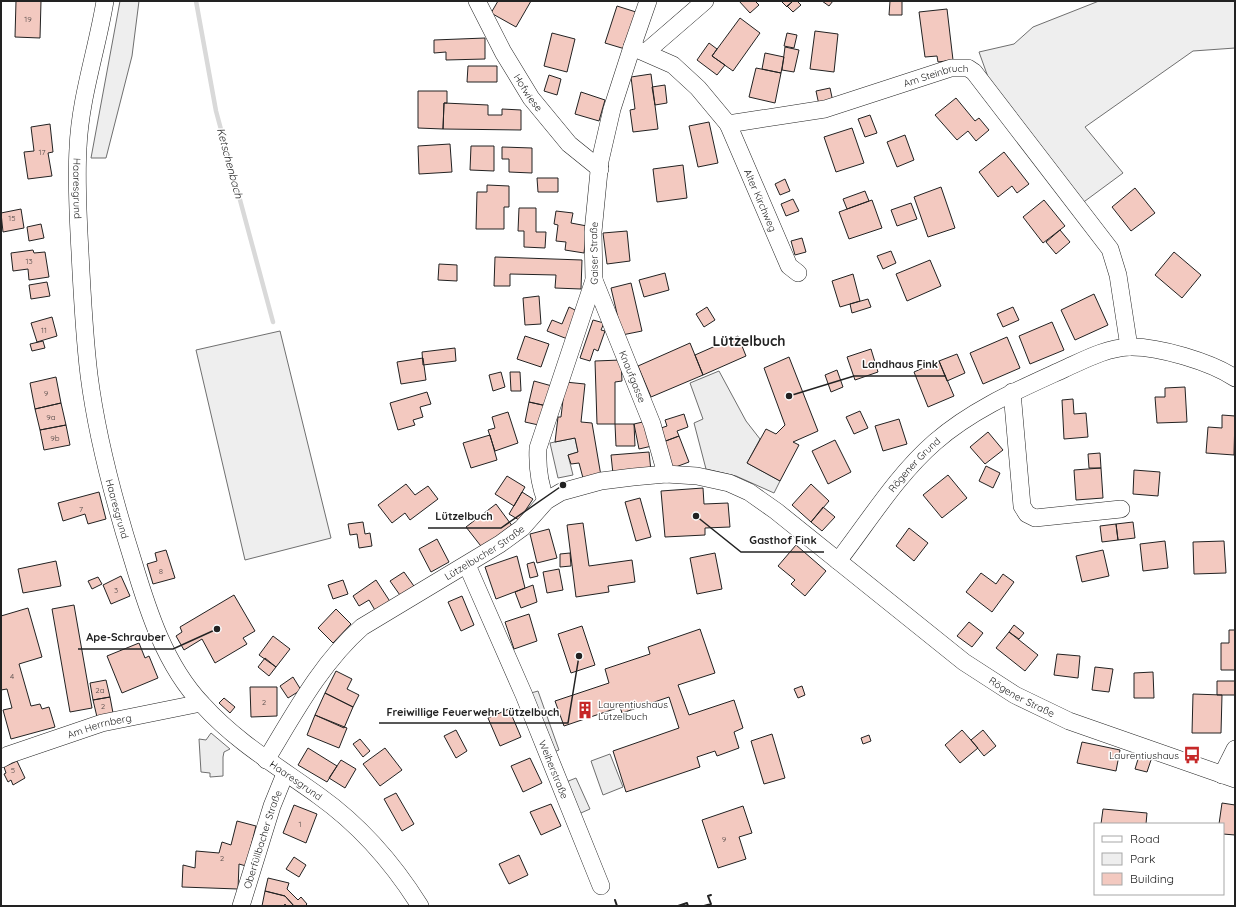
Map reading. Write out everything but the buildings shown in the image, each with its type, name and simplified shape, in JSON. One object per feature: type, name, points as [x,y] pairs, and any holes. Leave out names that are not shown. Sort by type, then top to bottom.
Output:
[{"type":"street","name":"Haaresgrund","points":[[105,1],[80,120],[77,195],[81,272],[89,376],[100,440],[122,528],[144,598],[165,650],[201,703],[229,731],[285,774],[320,797],[379,849],[402,877],[420,906]]},
{"type":"street","name":"Hofwiese","points":[[477,1],[503,52],[531,98],[569,144],[600,168]]},
{"type":"street","name":"Gaiser Straße","points":[[546,501],[540,483],[537,464],[538,448],[594,280],[593,232],[600,161],[612,110],[639,49],[648,1]]},
{"type":"street","points":[[705,1],[639,49],[673,65],[698,88],[728,124]]},
{"type":"street","name":"Am Steinbruch","points":[[728,124],[825,109],[944,69],[968,68],[974,72],[1110,249],[1118,275],[1129,347]]},
{"type":"street","name":"Alter Kirchweg","points":[[728,124],[788,266],[798,273]]},
{"type":"street","name":"Knaufgasse","points":[[594,280],[652,424],[666,474]]},
{"type":"street","name":"Rögener Grund","points":[[838,561],[905,472],[935,442],[970,415],[1012,392],[1102,352],[1129,347],[1157,349],[1215,366],[1235,378]]},
{"type":"street","points":[[1012,392],[1022,506],[1027,514],[1035,518],[1121,509]]},
{"type":"street","name":"Lützelbucher Straße","points":[[266,760],[317,678],[351,637],[362,627],[466,565],[522,528],[546,501],[562,492],[601,481],[666,474],[697,476],[729,483],[749,492],[776,511],[838,561]]},
{"type":"street","name":"Rögener Straße","points":[[838,561],[964,662],[1015,695],[1069,721],[1229,777]]},
{"type":"street","name":"Weiherstraße","points":[[466,565],[524,695],[601,886]]},
{"type":"street","name":"Am Herrnberg","points":[[1,759],[8,755],[102,722],[201,703]]},
{"type":"street","points":[[1229,777],[1235,748]]},
{"type":"street","name":"Oberfüllbacher Straße","points":[[241,906],[272,806],[285,774]]},
{"type":"green space","points":[[120,1],[139,1],[132,56],[106,158],[91,158]]},
{"type":"green space","points":[[1099,1],[1235,1],[1235,48],[1193,51],[1085,127],[1123,173],[1081,204],[988,77],[979,52],[1014,44],[1033,27]]},
{"type":"green space","points":[[280,331],[331,538],[245,560],[196,350]]},
{"type":"shaded area","points":[[719,371],[746,421],[760,439],[747,463],[780,481],[774,493],[736,476],[706,469],[694,423],[703,419],[690,383]]},
{"type":"shaded area","points":[[575,438],[578,452],[568,455],[573,475],[558,478],[550,443]]},
{"type":"shaded area","points":[[538,691],[559,750],[548,754],[524,695]]},
{"type":"shaded area","points":[[211,733],[230,749],[224,752],[223,776],[210,777],[210,773],[201,772],[199,739],[206,740]]},
{"type":"shaded area","points":[[610,754],[623,787],[603,795],[591,761]]},
{"type":"shaded area","points":[[576,778],[590,809],[574,816],[561,784]]},
{"type":"waterway","name":"Ketschenbach","points":[[196,1],[216,111],[273,322]]},
{"type":"wall","points":[[704,906],[711,904],[708,896],[711,895]]},
{"type":"wall","points":[[615,900],[617,906]]},
{"type":"wall","points":[[678,906],[687,903],[688,906]]},
{"type":"place","name":"Landhaus Fink","points":[[789,396]]},
{"type":"place","name":"Lützelbuch","points":[[563,485]]},
{"type":"place","name":"Gasthof Fink","points":[[696,516]]},
{"type":"place","name":"Ape-Schrauber","points":[[217,629]]},
{"type":"place","name":"Freiwillige Feuerwehr Lützelbuch","points":[[579,656]]},
{"type":"place","name":"Laurentiushaus Lützelbuch","points":[[585,710]]},
{"type":"place","name":"Laurentiushaus","points":[[1192,755]]},
{"type":"district","name":"Lützelbuch","points":[[749,341]]}]
